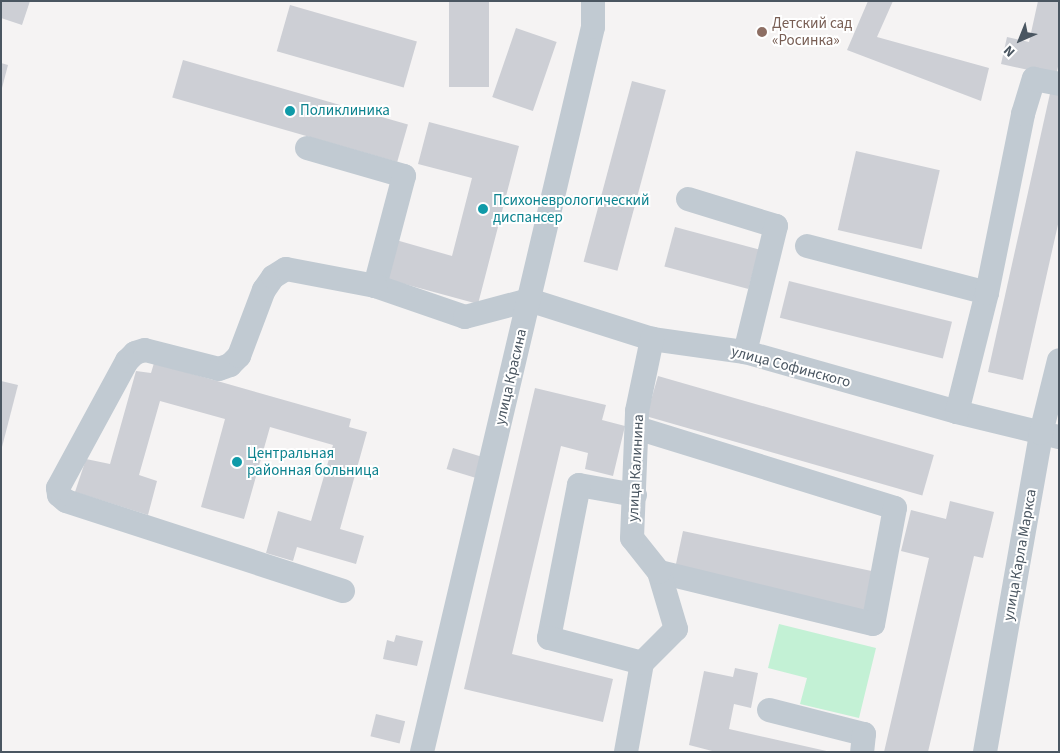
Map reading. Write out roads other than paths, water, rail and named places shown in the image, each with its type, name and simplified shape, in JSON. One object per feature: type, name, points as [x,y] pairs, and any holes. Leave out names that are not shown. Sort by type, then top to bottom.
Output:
[{"type":"street","name":"улица Красина","points":[[422,752],[593,27],[593,1]]},
{"type":"street","points":[[957,412],[987,293],[1023,114],[1034,79],[1059,84]]},
{"type":"street","points":[[307,148],[404,176],[375,286]]},
{"type":"street","points":[[688,199],[776,226],[745,352]]},
{"type":"street","points":[[807,246],[987,293]]},
{"type":"street","points":[[343,592],[66,500],[60,495],[58,488],[127,361],[135,353],[145,350],[219,369],[230,365],[239,356],[264,290],[273,277],[286,268],[375,286],[465,316],[529,300]]},
{"type":"street","name":"улица Софинского","points":[[529,300],[652,339],[745,352],[957,412],[1050,435]]},
{"type":"street","name":"улица Калинина","points":[[642,663],[676,629],[658,572],[632,538],[637,411],[652,339]]},
{"type":"street","name":"улица Карла Маркса","points":[[985,752],[1050,435],[1059,360]]},
{"type":"street","points":[[637,428],[895,508],[872,624],[658,572]]},
{"type":"street","points":[[626,752],[642,663],[549,638],[579,485],[635,495]]},
{"type":"street","points":[[769,710],[864,734],[862,752]]},
{"type":"place","name":"Детский сад «Росинка»","points":[[762,32]]},
{"type":"place","name":"Поликлиника","points":[[290,111]]},
{"type":"place","name":"Психоневрологический диспансер","points":[[483,209]]},
{"type":"place","name":"Центральная районная больница","points":[[237,462]]}]
